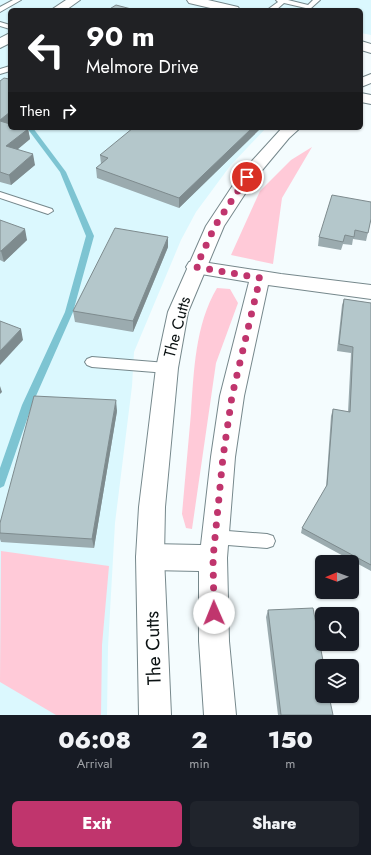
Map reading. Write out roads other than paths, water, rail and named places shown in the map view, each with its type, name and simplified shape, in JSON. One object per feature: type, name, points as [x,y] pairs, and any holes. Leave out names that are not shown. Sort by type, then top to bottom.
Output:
[{"type":"street","points":[[60,8],[74,0]]},
{"type":"street","points":[[193,0],[226,8]]},
{"type":"street","name":"The Cutts","points":[[155,715],[150,558],[152,507],[167,368],[178,312],[196,267],[215,226],[247,177],[283,135],[289,130]]},
{"type":"street","points":[[196,267],[260,278],[371,292]]},
{"type":"street","points":[[220,715],[214,641],[214,547],[223,457],[232,396],[260,278]]},
{"type":"street","points":[[150,558],[214,547]]},
{"type":"lane","points":[[0,10],[18,0]]},
{"type":"lane","points":[[273,8],[281,0],[310,7],[317,0]]},
{"type":"lane","points":[[0,195],[48,211]]},
{"type":"lane","points":[[92,362],[167,368]]},
{"type":"lane","points":[[214,547],[267,541]]},
{"type":"waterway","points":[[0,483],[27,405],[69,312],[90,236],[63,172],[32,130]]}]
